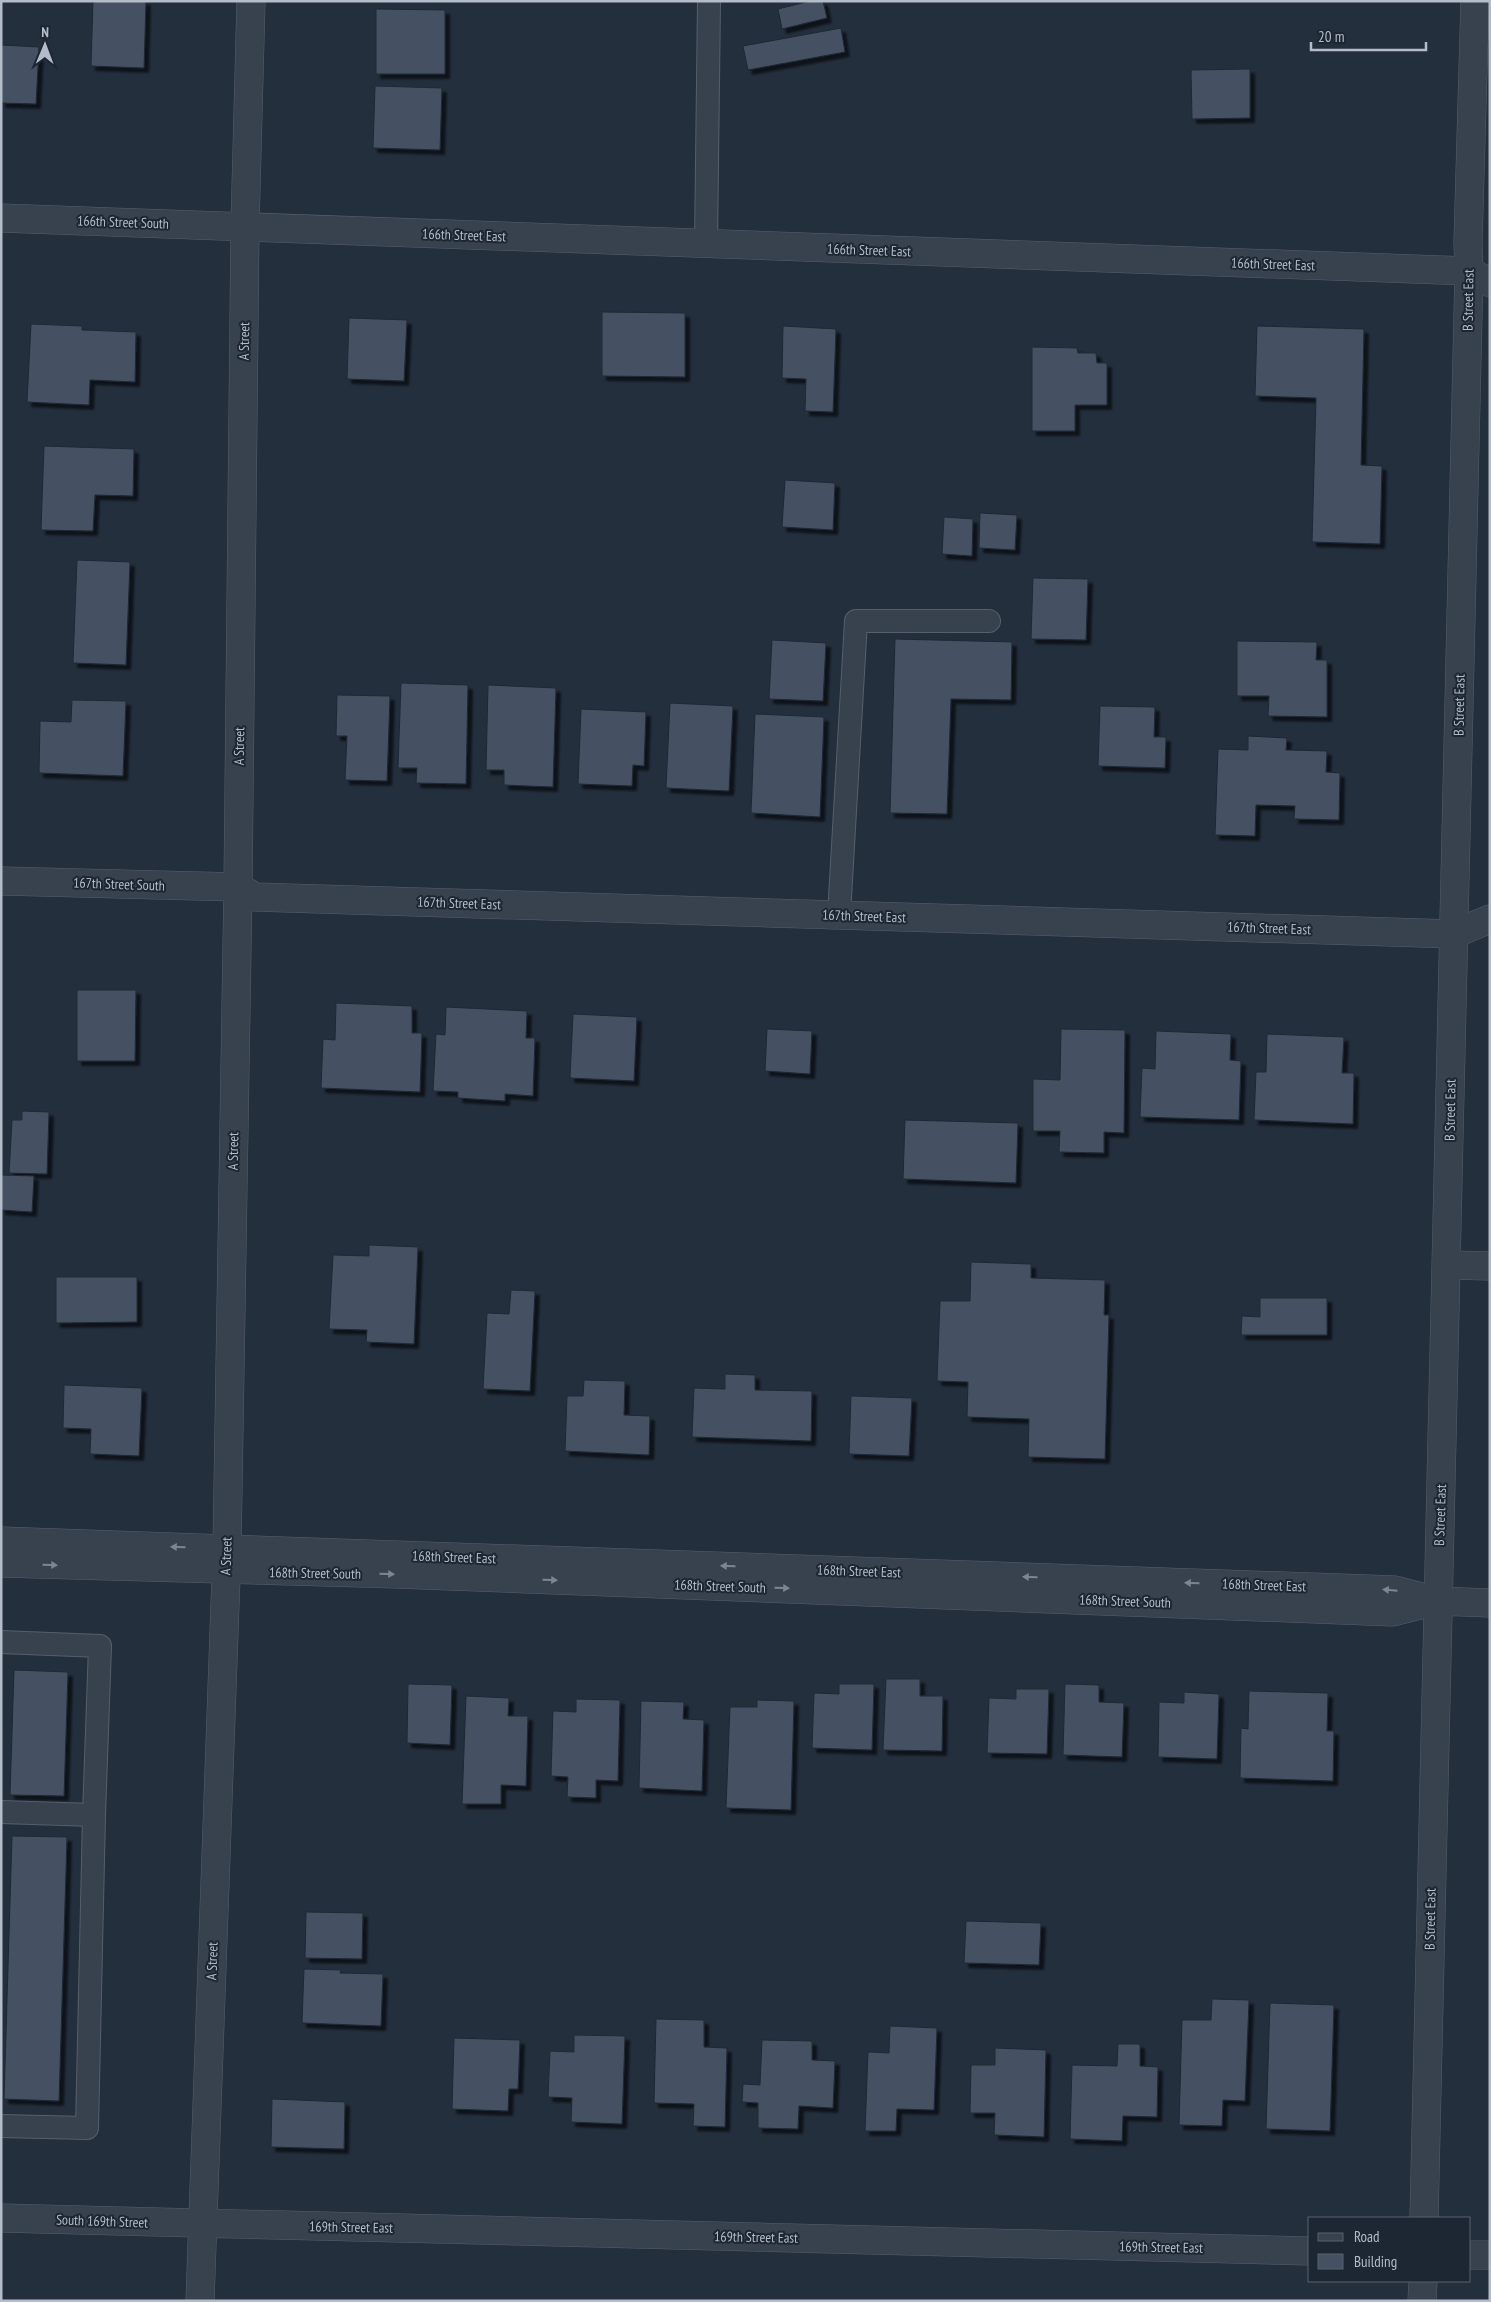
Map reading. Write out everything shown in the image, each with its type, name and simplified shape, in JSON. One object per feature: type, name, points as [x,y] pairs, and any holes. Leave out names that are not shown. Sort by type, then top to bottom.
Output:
[{"type":"street","name":"A Street","points":[[200,2301],[226,1560],[238,887],[245,226],[251,1]]},
{"type":"street","name":"B Street East","points":[[1424,2217],[1454,934],[1479,277],[1468,242],[1476,1]]},
{"type":"street","name":"166th Street South","points":[[1,218],[245,226]]},
{"type":"street","name":"166th Street East","points":[[245,226],[1479,277]]},
{"type":"street","name":"167th Street South","points":[[1,881],[238,887]]},
{"type":"street","name":"167th Street East","points":[[238,887],[255,897],[1454,934],[1490,919]]},
{"type":"street","points":[[1447,1265],[1490,1266]]},
{"type":"street","points":[[1,1541],[226,1560]]},
{"type":"street","points":[[1,1563],[226,1560]]},
{"type":"street","name":"168th Street East","points":[[226,1560],[1395,1590],[1437,1601],[1490,1602]]},
{"type":"street","name":"South 169th Street","points":[[1,2218],[202,2223]]},
{"type":"street","name":"169th Street East","points":[[202,2223],[1308,2251]]},
{"type":"street","points":[[1471,2255],[1490,2255]]},
{"type":"street","points":[[1422,2301],[1423,2282]]},
{"type":"lane","points":[[706,244],[709,1]]},
{"type":"lane","points":[[839,915],[856,621],[989,621]]},
{"type":"lane","points":[[1,1642],[100,1646],[87,2128],[1,2126]]},
{"type":"lane","points":[[1,1812],[94,1815]]},
{"type":"building","points":[[93,1],[146,1],[144,68],[91,66]]},
{"type":"building","points":[[810,1],[823,1],[827,18],[782,29],[778,9]]},
{"type":"building","points":[[376,9],[445,10],[445,74],[376,74]]},
{"type":"building","points":[[841,28],[845,52],[748,70],[743,46]]},
{"type":"building","points":[[1,45],[39,47],[36,104],[1,103]]},
{"type":"building","points":[[1250,69],[1250,118],[1192,119],[1191,70]]},
{"type":"building","points":[[375,86],[442,88],[440,150],[373,148]]},
{"type":"building","points":[[602,312],[685,313],[685,377],[602,376]]},
{"type":"building","points":[[349,318],[407,320],[404,381],[347,379]]},
{"type":"building","points":[[31,324],[82,326],[82,330],[136,332],[135,382],[90,380],[89,405],[27,402]]},
{"type":"building","points":[[783,326],[836,329],[833,412],[805,411],[806,379],[782,378]]},
{"type":"building","points":[[1257,326],[1364,329],[1361,465],[1382,466],[1380,544],[1312,542],[1316,398],[1255,396]]},
{"type":"building","points":[[1032,347],[1077,348],[1078,353],[1096,353],[1097,363],[1107,363],[1107,405],[1075,405],[1075,431],[1032,431]]},
{"type":"building","points":[[44,446],[134,449],[133,496],[95,495],[93,531],[41,530]]},
{"type":"building","points":[[785,480],[835,483],[833,530],[782,527]]},
{"type":"building","points":[[980,513],[1017,515],[1015,550],[979,548]]},
{"type":"building","points":[[944,517],[973,519],[972,556],[942,554]]},
{"type":"building","points":[[77,560],[130,562],[126,665],[73,663]]},
{"type":"building","points":[[1033,578],[1088,579],[1086,640],[1031,639]]},
{"type":"building","points":[[895,639],[1012,642],[1011,700],[951,699],[947,814],[890,813]]},
{"type":"building","points":[[772,640],[826,643],[823,701],[769,699]]},
{"type":"building","points":[[1237,641],[1317,642],[1316,660],[1327,660],[1327,717],[1268,716],[1269,696],[1237,696]]},
{"type":"building","points":[[401,683],[468,685],[466,784],[416,783],[417,768],[398,768]]},
{"type":"building","points":[[488,685],[556,688],[553,787],[504,785],[504,770],[486,770]]},
{"type":"building","points":[[337,695],[390,696],[387,781],[345,780],[347,736],[336,736]]},
{"type":"building","points":[[72,700],[126,701],[123,776],[39,773],[40,721],[71,722]]},
{"type":"building","points":[[670,703],[733,706],[729,791],[666,788]]},
{"type":"building","points":[[1100,706],[1155,707],[1154,737],[1166,737],[1165,768],[1098,766]]},
{"type":"building","points":[[581,709],[646,712],[644,766],[633,765],[632,786],[578,784]]},
{"type":"building","points":[[755,714],[824,717],[820,817],[751,813]]},
{"type":"building","points":[[1248,736],[1287,738],[1286,750],[1327,751],[1326,772],[1340,773],[1339,820],[1294,819],[1295,806],[1256,805],[1255,836],[1215,835],[1218,749],[1248,750]]},
{"type":"building","points":[[77,990],[136,990],[135,1061],[77,1061]]},
{"type":"building","points":[[336,1003],[412,1006],[412,1033],[422,1033],[420,1092],[321,1088],[323,1039],[335,1040]]},
{"type":"building","points":[[446,1007],[527,1011],[526,1038],[535,1038],[533,1096],[505,1094],[505,1101],[458,1098],[458,1092],[433,1091],[436,1034],[445,1035]]},
{"type":"building","points":[[573,1014],[637,1017],[634,1081],[570,1078]]},
{"type":"building","points":[[767,1029],[812,1031],[810,1074],[765,1071]]},
{"type":"building","points":[[1061,1029],[1125,1030],[1124,1133],[1104,1132],[1104,1153],[1059,1152],[1060,1131],[1033,1131],[1033,1079],[1060,1080]]},
{"type":"building","points":[[1156,1031],[1231,1034],[1230,1060],[1241,1061],[1239,1120],[1140,1117],[1142,1068],[1155,1069]]},
{"type":"building","points":[[1267,1034],[1344,1037],[1342,1073],[1354,1073],[1353,1124],[1254,1120],[1256,1072],[1266,1072]]},
{"type":"building","points":[[22,1111],[49,1112],[47,1174],[9,1173],[12,1120],[22,1120]]},
{"type":"building","points":[[905,1120],[1018,1123],[1016,1183],[903,1179]]},
{"type":"building","points":[[1,1175],[34,1176],[32,1212],[1,1210]]},
{"type":"building","points":[[369,1245],[418,1247],[414,1344],[366,1342],[367,1330],[329,1329],[333,1255],[369,1256]]},
{"type":"building","points":[[971,1262],[1031,1264],[1031,1278],[1105,1280],[1104,1315],[1109,1315],[1105,1459],[1028,1457],[1029,1419],[967,1417],[968,1382],[937,1381],[940,1301],[970,1301]]},
{"type":"building","points":[[56,1277],[137,1277],[137,1322],[56,1323]]},
{"type":"building","points":[[511,1290],[535,1291],[530,1391],[483,1389],[487,1313],[509,1314]]},
{"type":"building","points":[[1260,1298],[1327,1298],[1327,1335],[1241,1335],[1242,1316],[1260,1317]]},
{"type":"building","points":[[725,1374],[755,1375],[755,1390],[812,1391],[811,1441],[692,1437],[694,1388],[725,1389]]},
{"type":"building","points":[[584,1380],[625,1381],[624,1415],[650,1416],[649,1455],[565,1451],[567,1396],[583,1396]]},
{"type":"building","points":[[64,1385],[142,1388],[139,1456],[90,1454],[91,1429],[63,1428]]},
{"type":"building","points":[[851,1396],[912,1398],[909,1456],[849,1454]]},
{"type":"building","points":[[14,1670],[68,1672],[64,1796],[10,1795]]},
{"type":"building","points":[[886,1679],[920,1679],[920,1696],[943,1696],[942,1751],[883,1750]]},
{"type":"building","points":[[408,1684],[452,1685],[450,1745],[407,1743]]},
{"type":"building","points":[[839,1684],[874,1684],[872,1750],[812,1748],[814,1693],[839,1694]]},
{"type":"building","points":[[1065,1684],[1099,1685],[1099,1702],[1124,1703],[1122,1757],[1063,1755]]},
{"type":"building","points":[[1016,1689],[1049,1689],[1047,1754],[987,1753],[989,1698],[1016,1699]]},
{"type":"building","points":[[1249,1691],[1328,1693],[1327,1731],[1334,1731],[1333,1781],[1240,1778],[1241,1728],[1248,1729]]},
{"type":"building","points":[[1184,1692],[1219,1694],[1217,1759],[1158,1757],[1159,1702],[1184,1703]]},
{"type":"building","points":[[466,1696],[509,1698],[508,1716],[528,1716],[526,1786],[501,1785],[501,1804],[462,1804]]},
{"type":"building","points":[[576,1699],[620,1700],[618,1781],[596,1780],[596,1798],[567,1797],[568,1777],[551,1776],[553,1711],[576,1712]]},
{"type":"building","points":[[757,1700],[794,1701],[791,1810],[726,1808],[730,1707],[757,1707]]},
{"type":"building","points":[[641,1701],[684,1702],[683,1719],[704,1720],[702,1791],[639,1788]]},
{"type":"building","points":[[12,1836],[67,1837],[59,2101],[4,2099]]},
{"type":"building","points":[[306,1912],[363,1913],[362,1959],[305,1958]]},
{"type":"building","points":[[966,1921],[1041,1923],[1039,1965],[964,1963]]},
{"type":"building","points":[[304,1969],[341,1970],[340,1973],[383,1974],[381,2026],[302,2023]]},
{"type":"building","points":[[1212,1999],[1249,2000],[1245,2101],[1223,2100],[1222,2126],[1179,2125],[1182,2020],[1211,2020]]},
{"type":"building","points":[[1270,2003],[1334,2005],[1330,2131],[1266,2129]]},
{"type":"building","points":[[656,2019],[704,2020],[704,2047],[727,2048],[725,2127],[693,2126],[694,2104],[654,2103]]},
{"type":"building","points":[[890,2026],[937,2028],[934,2110],[897,2109],[896,2131],[865,2131],[868,2052],[889,2053]]},
{"type":"building","points":[[574,2035],[625,2036],[622,2124],[571,2122],[572,2098],[548,2097],[550,2051],[574,2052]]},
{"type":"building","points":[[454,2038],[520,2040],[518,2089],[509,2089],[508,2111],[452,2109]]},
{"type":"building","points":[[762,2040],[812,2041],[812,2060],[835,2061],[833,2108],[799,2106],[798,2129],[758,2128],[758,2103],[742,2102],[743,2084],[760,2085]]},
{"type":"building","points":[[1118,2044],[1140,2044],[1140,2066],[1158,2067],[1157,2117],[1123,2116],[1122,2141],[1070,2139],[1072,2065],[1117,2066]]},
{"type":"building","points":[[995,2048],[1046,2050],[1044,2137],[994,2135],[995,2113],[970,2113],[971,2065],[995,2065]]},
{"type":"building","points":[[272,2099],[345,2102],[344,2149],[271,2147]]}]
